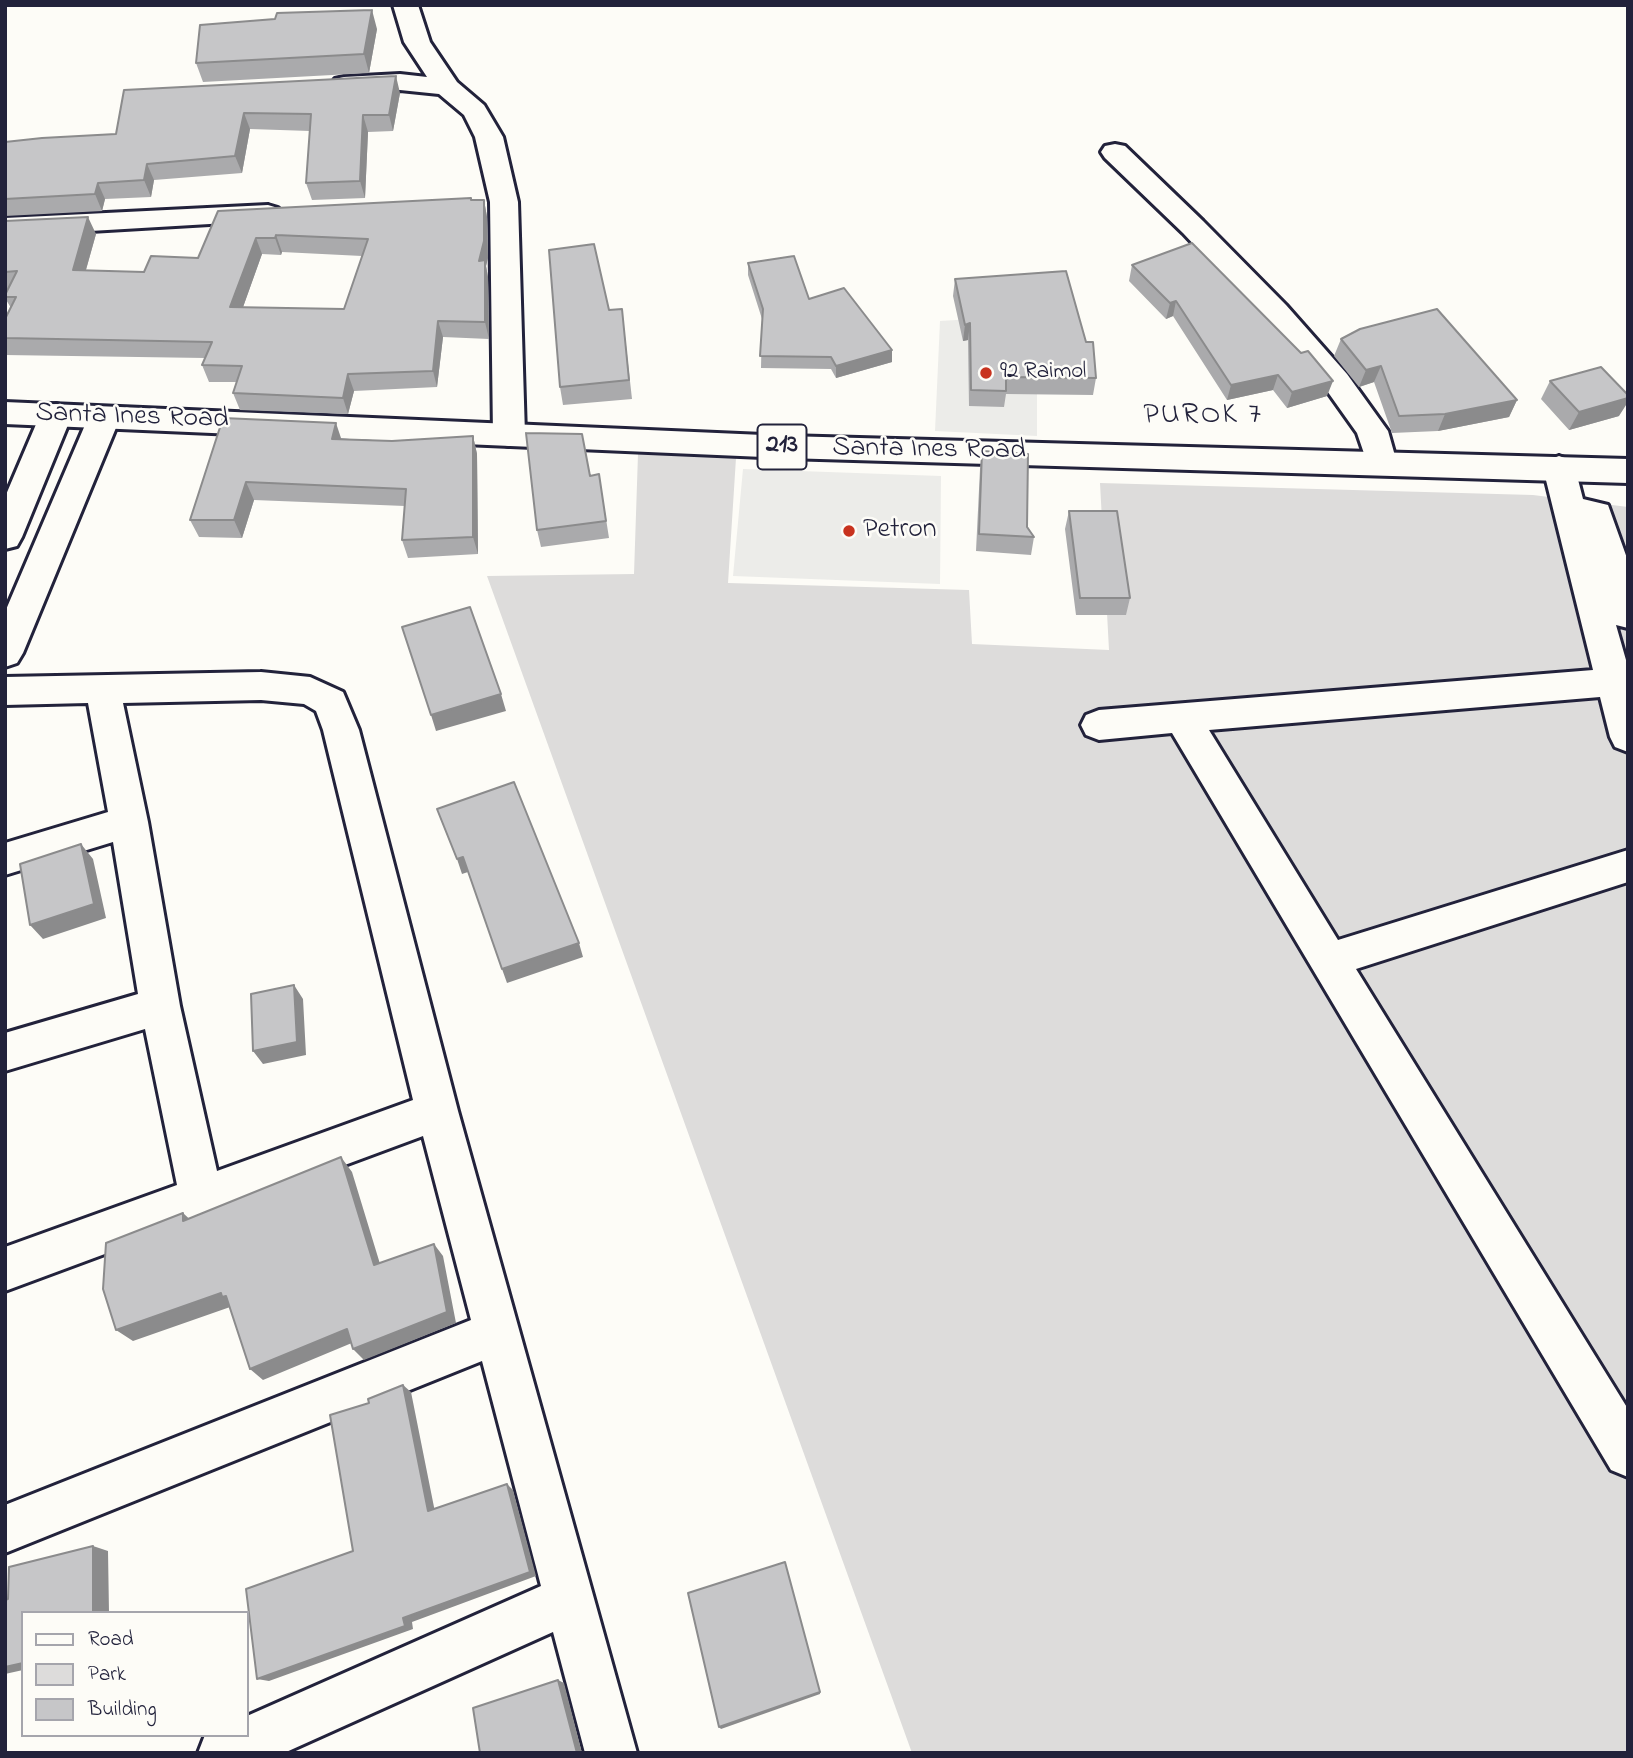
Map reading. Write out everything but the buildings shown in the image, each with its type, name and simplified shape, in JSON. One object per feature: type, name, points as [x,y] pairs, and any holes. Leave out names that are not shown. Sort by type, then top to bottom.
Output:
[{"type":"street","points":[[405,5],[417,42],[447,87],[475,111],[489,137],[491,203],[509,435]]},
{"type":"street","points":[[320,86],[400,82],[447,87]]},
{"type":"street","points":[[1115,152],[1193,227],[1275,312],[1336,381],[1372,431],[1381,463]]},
{"type":"street","points":[[5,227],[296,212]]},
{"type":"street","name":"Santa Ines Road","points":[[5,413],[786,447],[1559,468]]},
{"type":"street","points":[[10,526],[56,415]]},
{"type":"street","points":[[5,653],[17,596],[64,515],[104,418]]},
{"type":"street","points":[[1559,468],[1628,737]]},
{"type":"street","name":"213","points":[[1559,468],[1626,470]]},
{"type":"street","points":[[1569,504],[1597,514],[1628,614]]},
{"type":"street","points":[[10,526],[64,515]]},
{"type":"street","points":[[1099,725],[1612,682]]},
{"type":"street","points":[[5,691],[261,686],[310,691],[330,702],[341,730],[437,1111],[611,1753]]},
{"type":"street","points":[[103,691],[129,822],[160,1006],[201,1197]]},
{"type":"street","points":[[1182,718],[1628,1453]]},
{"type":"street","points":[[5,859],[129,822]]},
{"type":"street","points":[[1329,960],[1628,866]]},
{"type":"street","points":[[5,1052],[160,1006]]},
{"type":"street","points":[[5,1269],[437,1111]]},
{"type":"street","points":[[5,1529],[497,1332]]},
{"type":"street","points":[[224,1753],[570,1599]]},
{"type":"shaded area","points":[[1037,315],[1037,436],[935,431],[940,321]]},
{"type":"shaded area","points":[[743,469],[941,476],[940,584],[733,576]]},
{"type":"green space","points":[[638,454],[736,458],[728,583],[969,590],[972,644],[1109,650],[1100,483],[1533,495],[1628,507],[1628,1753],[912,1753],[487,576],[634,574]]},
{"type":"place","name":"92 Raimol","points":[[986,373]]},
{"type":"place","name":"Petron","points":[[849,531]]},
{"type":"district","name":"PUROK 7","points":[[1203,417]]}]
